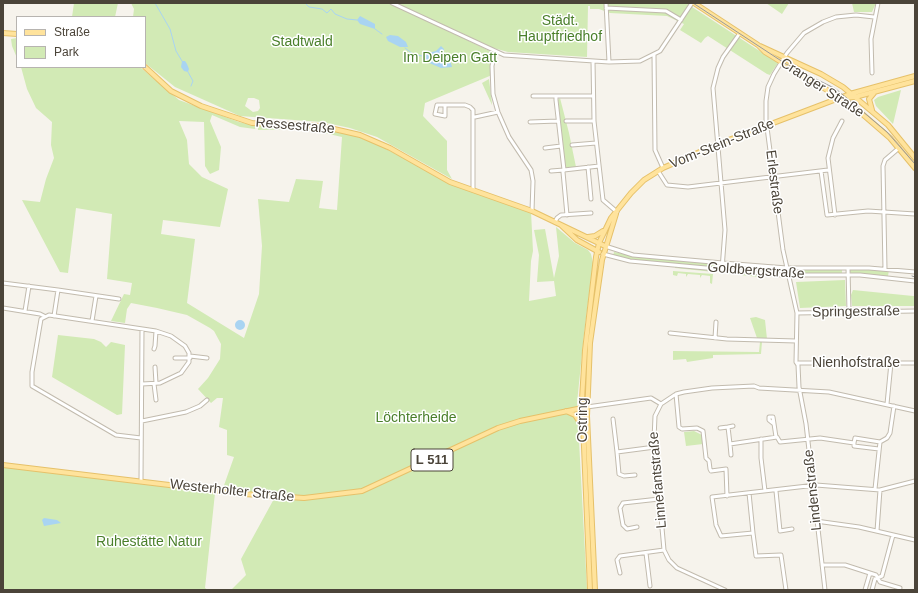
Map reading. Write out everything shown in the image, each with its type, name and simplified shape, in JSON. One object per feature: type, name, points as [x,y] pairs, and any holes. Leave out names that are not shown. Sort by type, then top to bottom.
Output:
[{"type":"main road","name":"Cranger Straße","points":[[693,3],[842,98],[872,121],[899,148],[915,168]]},
{"type":"main road","points":[[3,34],[16,34]]},
{"type":"main road","name":"Cranger Straße","points":[[782,60],[832,80],[888,125],[915,158]]},
{"type":"main road","name":"Ressestraße","points":[[146,68],[166,87],[179,95],[230,117],[257,123],[321,126],[360,135],[390,148],[438,176],[532,211],[605,246]]},
{"type":"main road","name":"Vom-Stein-Straße","points":[[598,251],[599,243],[611,218],[631,193],[644,180],[663,168],[718,144],[850,94],[915,76]]},
{"type":"main road","name":"Vom-Stein-Straße","points":[[842,98],[855,97],[915,81]]},
{"type":"main road","points":[[873,112],[869,98],[875,92]]},
{"type":"main road","name":"Vom-Stein-Straße","points":[[605,246],[617,212]]},
{"type":"main road","name":"Ressestraße","points":[[557,223],[577,240],[598,251]]},
{"type":"main road","points":[[588,237],[595,236],[605,229]]},
{"type":"main road","name":"Ostring","points":[[590,590],[582,426],[590,342],[605,246]]},
{"type":"main road","name":"Ostring","points":[[595,590],[584,407],[585,350],[598,251]]},
{"type":"main road","name":"Goldbergstraße","points":[[598,251],[603,254]]},
{"type":"main road","name":"Westerholter Straße","points":[[3,465],[280,497],[304,498],[362,491],[498,428],[520,421],[584,407]]},
{"type":"main road","points":[[564,411],[575,415],[582,426]]},
{"type":"main road","points":[[595,584],[599,590]]},
{"type":"street","points":[[392,3],[496,52],[518,56],[609,62],[640,60],[654,56],[666,44],[693,3]]},
{"type":"street","points":[[606,3],[609,62]]},
{"type":"street","points":[[872,73],[870,51],[874,17],[878,3]]},
{"type":"street","points":[[606,8],[666,11],[681,20]]},
{"type":"street","name":"Erlestraße","points":[[800,390],[798,363],[796,362],[797,313],[787,268],[774,178],[765,108],[766,94],[771,80],[782,60],[799,38],[819,24],[843,16],[863,15],[874,17]]},
{"type":"street","points":[[722,269],[725,230],[714,101],[714,81],[723,57],[740,32]]},
{"type":"street","points":[[496,52],[492,66],[492,90],[498,112],[509,137],[531,170],[533,181],[532,211]]},
{"type":"street","points":[[654,56],[655,150],[663,168]]},
{"type":"street","points":[[593,61],[594,121],[603,200],[617,212]]},
{"type":"street","points":[[533,96],[593,96]]},
{"type":"street","points":[[556,96],[567,215]]},
{"type":"street","points":[[445,105],[470,107],[474,117],[473,190]]},
{"type":"street","points":[[474,117],[498,112]]},
{"type":"street","points":[[530,122],[558,121]]},
{"type":"street","points":[[566,121],[594,121]]},
{"type":"street","points":[[835,215],[828,170],[828,158],[830,148],[842,121]]},
{"type":"street","points":[[572,145],[596,143]]},
{"type":"street","points":[[544,148],[561,146]]},
{"type":"street","points":[[885,269],[883,163],[899,148]]},
{"type":"street","points":[[551,171],[599,166]]},
{"type":"street","points":[[588,167],[591,199]]},
{"type":"street","points":[[658,172],[665,183],[669,185],[688,187],[774,178],[828,170]]},
{"type":"street","points":[[821,171],[827,215],[868,211],[915,214]]},
{"type":"street","points":[[557,223],[559,216],[591,213]]},
{"type":"street","name":"Goldbergstraße","points":[[605,246],[633,255],[723,263],[787,268],[885,269],[915,272]]},
{"type":"street","name":"Goldbergstraße","points":[[603,254],[630,261],[789,275],[848,275],[915,281]]},
{"type":"street","points":[[848,268],[849,312]]},
{"type":"street","points":[[3,283],[119,299]]},
{"type":"street","points":[[25,311],[29,286]]},
{"type":"street","points":[[54,316],[58,290]]},
{"type":"street","points":[[92,321],[96,296]]},
{"type":"street","points":[[3,308],[25,311],[44,316],[92,321],[156,331],[179,341],[186,348],[190,357],[187,366],[181,373],[168,380],[142,384]]},
{"type":"street","name":"Springestraße","points":[[797,313],[915,311]]},
{"type":"street","points":[[44,316],[39,322],[31,381],[32,386],[116,435],[141,438]]},
{"type":"street","points":[[715,338],[716,322]]},
{"type":"street","points":[[141,481],[142,329]]},
{"type":"street","points":[[154,348],[156,346],[156,331]]},
{"type":"street","points":[[670,333],[715,338],[796,341]]},
{"type":"street","points":[[175,358],[207,358]]},
{"type":"street","name":"Nienhofstraße","points":[[798,363],[915,363]]},
{"type":"street","points":[[888,404],[891,363]]},
{"type":"street","points":[[155,367],[156,400]]},
{"type":"street","points":[[661,404],[676,394],[712,388],[754,386],[759,388],[829,392],[915,411]]},
{"type":"street","name":"Lindenstraße","points":[[800,390],[808,440],[812,486],[825,590]]},
{"type":"street","points":[[676,394],[678,424],[682,428],[696,428],[703,431],[706,458],[709,461],[710,469],[712,471],[726,469],[727,496]]},
{"type":"street","name":"Westerholter Straße","points":[[584,407],[651,398],[661,404]]},
{"type":"street","points":[[142,421],[186,412],[200,406],[208,400]]},
{"type":"street","name":"Linnefantstraße","points":[[661,404],[655,416],[655,447],[664,550],[667,557],[677,568],[725,590]]},
{"type":"street","points":[[854,443],[855,438],[880,442],[887,438],[890,432],[894,406]]},
{"type":"street","points":[[613,419],[619,474],[624,476],[635,475]]},
{"type":"street","points":[[774,424],[776,437],[780,442],[820,438],[854,443],[854,446],[879,449]]},
{"type":"street","points":[[720,428],[733,426]]},
{"type":"street","points":[[728,427],[731,455]]},
{"type":"street","points":[[730,444],[776,437]]},
{"type":"street","points":[[761,439],[764,491]]},
{"type":"street","points":[[875,489],[880,442]]},
{"type":"street","points":[[617,452],[655,447]]},
{"type":"street","points":[[753,533],[721,536],[716,525],[712,497],[812,486],[880,490],[915,481]]},
{"type":"street","points":[[877,531],[880,490]]},
{"type":"street","points":[[776,491],[780,531],[792,529]]},
{"type":"street","points":[[749,493],[756,556],[781,555],[786,590]]},
{"type":"street","points":[[637,527],[627,529],[623,525],[620,508],[623,503],[659,499]]},
{"type":"street","points":[[816,521],[877,531],[915,540]]},
{"type":"street","points":[[872,590],[875,579],[882,576],[893,535]]},
{"type":"street","points":[[620,573],[618,560],[620,556],[664,550]]},
{"type":"street","points":[[646,553],[650,586]]},
{"type":"street","points":[[822,565],[838,564],[870,573],[876,575],[880,582],[900,588]]},
{"type":"street","points":[[865,590],[870,573]]},
{"type":"green space","points":[[74,3],[118,3],[115,16],[72,16]]},
{"type":"green space","name":"Stadtwald","points":[[131,3],[390,3],[492,52],[492,75],[425,103],[423,116],[447,141],[447,170],[452,179],[377,137],[350,128],[322,122],[240,116],[175,87],[146,64],[146,16],[133,16],[134,9]],"holes":[[[248,98],[259,100],[260,108],[258,111],[253,112],[245,106]]]},
{"type":"green space","name":"Städt. Hauptfriedhof","points":[[394,3],[686,3],[778,63],[770,75],[708,36],[701,43],[680,30],[684,24],[667,16],[610,13],[599,9],[590,9],[590,6],[588,6],[587,57],[508,52],[486,46]]},
{"type":"green space","points":[[766,3],[789,3],[782,14]]},
{"type":"green space","points":[[852,3],[876,3],[872,12],[854,12]]},
{"type":"green space","points":[[16,38],[16,56],[12,46],[11,39]]},
{"type":"green space","name":"Löchterheide","points":[[21,68],[141,68],[179,100],[239,122],[256,126],[255,129],[240,127],[212,115],[210,121],[221,147],[219,170],[210,174],[205,166],[204,122],[179,121],[187,140],[189,164],[202,177],[228,189],[220,227],[163,220],[161,234],[195,239],[187,303],[244,338],[259,294],[262,246],[258,199],[289,202],[296,179],[323,181],[319,208],[337,210],[342,137],[307,129],[258,130],[258,126],[307,126],[343,132],[373,142],[441,178],[531,212],[533,251],[529,301],[556,296],[554,281],[537,282],[539,255],[534,230],[545,229],[554,278],[559,256],[556,227],[575,243],[588,250],[591,254],[593,263],[577,403],[587,590],[231,590],[246,575],[241,559],[275,497],[222,491],[234,457],[227,455],[227,430],[219,427],[223,398],[217,398],[211,403],[198,389],[208,378],[220,359],[221,344],[214,331],[187,315],[157,308],[131,303],[127,309],[125,323],[111,321],[124,294],[130,295],[132,283],[107,279],[112,214],[76,208],[68,273],[60,272],[22,200],[40,202],[46,179],[54,158],[51,145],[52,122],[36,108],[27,89]]},
{"type":"green space","points":[[489,79],[492,104],[492,105],[482,83]]},
{"type":"green space","points":[[901,90],[893,124],[876,106],[874,100],[878,97]]},
{"type":"green space","points":[[560,98],[576,167],[565,168],[558,100]]},
{"type":"green space","points":[[614,252],[643,257],[716,264],[715,267],[635,260],[613,256]]},
{"type":"green space","points":[[728,265],[781,269],[781,273],[730,269],[726,267]]},
{"type":"green space","points":[[675,267],[715,270],[714,272]]},
{"type":"green space","points":[[797,269],[842,269],[842,273],[797,274]]},
{"type":"green space","points":[[851,269],[889,270],[888,276],[851,273],[849,271]]},
{"type":"green space","points":[[673,271],[713,274],[712,284],[710,283],[710,276],[702,275],[700,278],[700,275],[688,274],[686,277],[686,274],[678,273],[677,276],[673,275]]},
{"type":"green space","points":[[723,273],[759,275],[759,277]]},
{"type":"green space","points":[[845,280],[846,306],[800,308],[796,282]]},
{"type":"green space","points":[[853,290],[915,296],[915,306],[852,306],[851,295]]},
{"type":"green space","points":[[756,317],[765,320],[767,339],[757,338],[750,318]]},
{"type":"green space","points":[[58,335],[94,339],[101,342],[106,347],[111,342],[125,345],[122,414],[117,415],[52,377]]},
{"type":"green space","points":[[760,342],[762,342],[761,354],[713,355],[713,358],[687,362],[686,359],[673,360],[673,351],[759,352]]},
{"type":"green space","points":[[694,431],[702,435],[703,444],[686,446],[684,432]]},
{"type":"green space","name":"Ruhestätte Natur","points":[[3,466],[215,493],[205,588],[208,590],[3,590]]},
{"type":"water","points":[[360,16],[375,24],[375,29],[360,24],[357,20]]},
{"type":"water","points":[[390,35],[398,36],[406,42],[408,47],[400,47],[388,41],[386,37]]},
{"type":"water","points":[[441,46],[444,49],[443,56],[450,60],[452,67],[441,68],[423,59],[424,54],[436,51]]},
{"type":"water","points":[[182,61],[185,61],[187,64],[189,69],[188,72],[184,71],[181,67]]},
{"type":"water","points":[[240,320],[245,325],[240,330],[235,325]]},
{"type":"water","points":[[44,518],[57,520],[61,523],[44,526],[42,520]]},
{"type":"waterway","points":[[155,3],[170,29],[176,51],[182,61]]},
{"type":"waterway","points":[[305,3],[309,7],[322,9],[327,13],[331,9],[335,14],[347,19],[357,20]]},
{"type":"waterway","points":[[375,29],[382,34]]},
{"type":"waterway","points":[[405,48],[413,54],[422,56]]},
{"type":"waterway","points":[[188,72],[193,81],[191,86]]},
{"type":"tram line","points":[[693,3],[786,64],[836,89],[887,132],[915,164]]},
{"type":"park label","name":"Im Deipen Gatt","points":[[450,58]]}]
